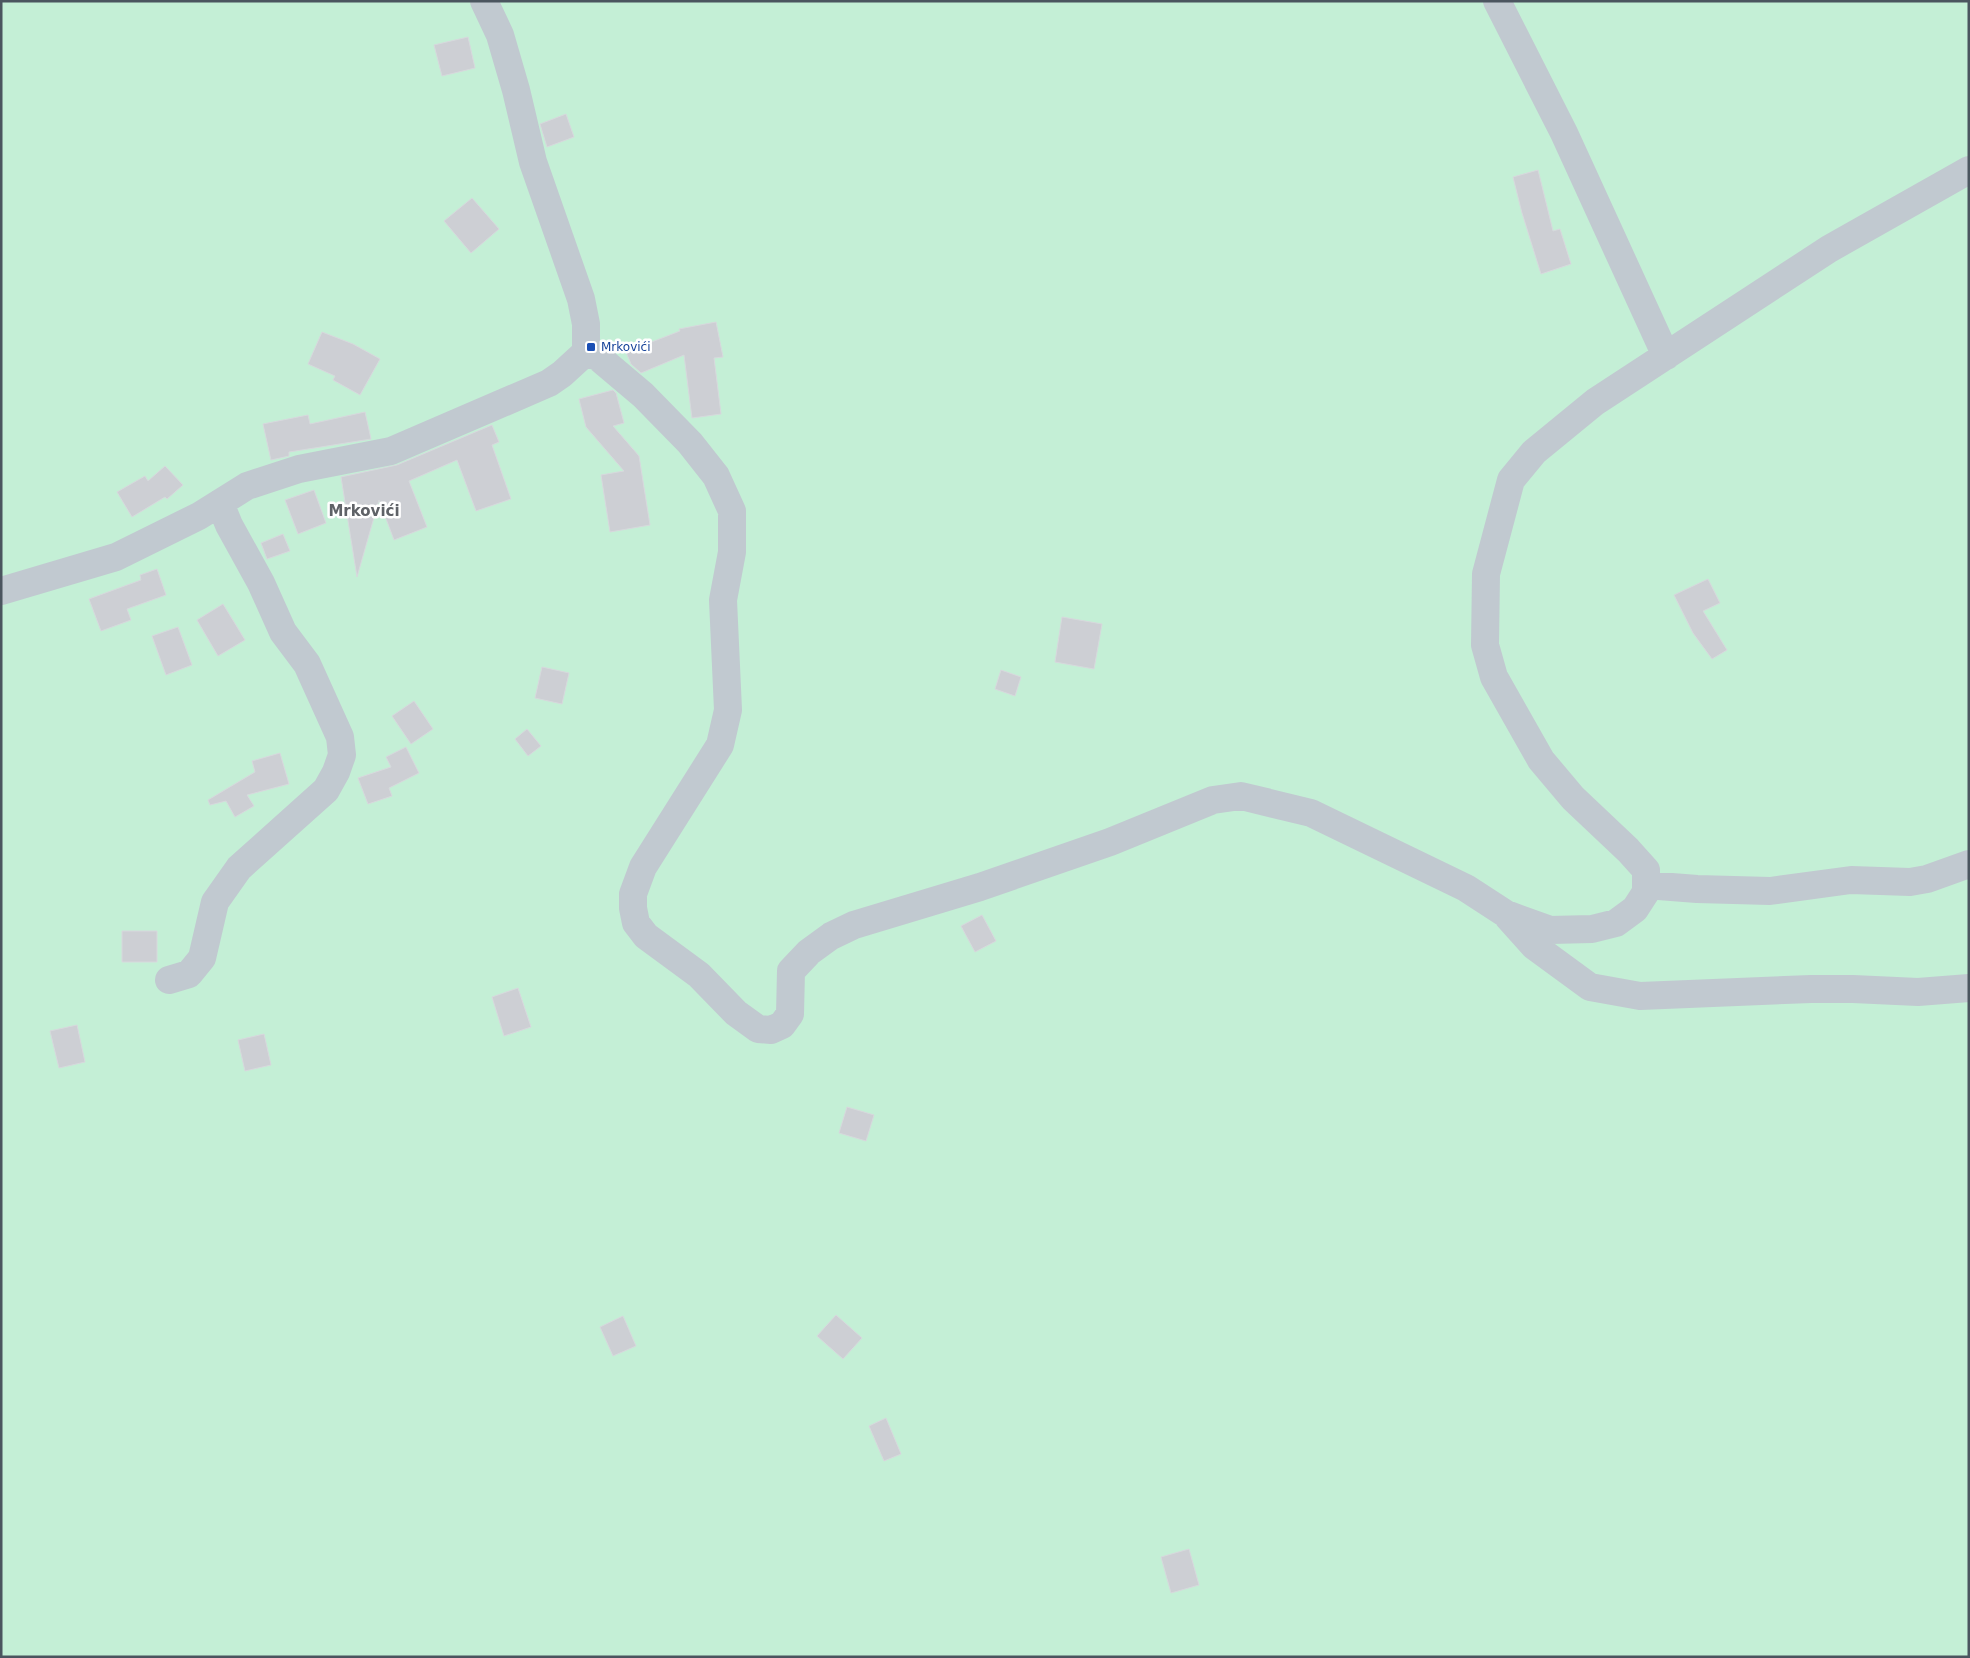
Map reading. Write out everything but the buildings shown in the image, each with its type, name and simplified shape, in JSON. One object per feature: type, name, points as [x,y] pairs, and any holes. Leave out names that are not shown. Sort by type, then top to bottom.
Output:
[{"type":"street","points":[[1,591],[116,557],[199,516],[247,486],[299,469],[391,451],[549,383],[586,352],[586,324],[581,299],[533,162],[516,90],[500,35],[486,10],[484,1]]},
{"type":"street","points":[[1497,1],[1564,132],[1666,356]]},
{"type":"street","points":[[586,352],[598,357],[643,395],[690,443],[716,476],[732,511],[732,552],[723,600],[728,710],[720,744],[643,867],[633,894],[633,908],[636,923],[646,936],[699,975],[736,1013],[758,1029],[771,1030],[782,1025],[790,1014],[791,971],[809,952],[831,936],[854,925],[980,887],[1110,842],[1213,800],[1241,796],[1311,813],[1466,888],[1506,914],[1550,930],[1592,929],[1616,923],[1635,909],[1646,892],[1646,870],[1628,850],[1572,798],[1541,760],[1494,677],[1485,645],[1486,574],[1511,480],[1534,452],[1595,402],[1829,249],[1969,170]]},
{"type":"street","points":[[169,980],[189,974],[202,958],[215,902],[239,868],[326,790],[336,772],[342,755],[340,737],[307,664],[283,632],[261,583],[229,525],[220,503]]},
{"type":"street","points":[[1646,885],[1697,889],[1770,890],[1851,880],[1910,882],[1927,879],[1969,864]]},
{"type":"street","points":[[1506,914],[1534,946],[1590,987],[1640,996],[1811,989],[1918,992],[1969,988]]},
{"type":"green space","points":[[1,1],[1969,1],[1969,1657],[1,1657]]},
{"type":"place","name":"Mrkovići","points":[[591,347]]},
{"type":"district","name":"Mrkovići","points":[[364,511]]}]
